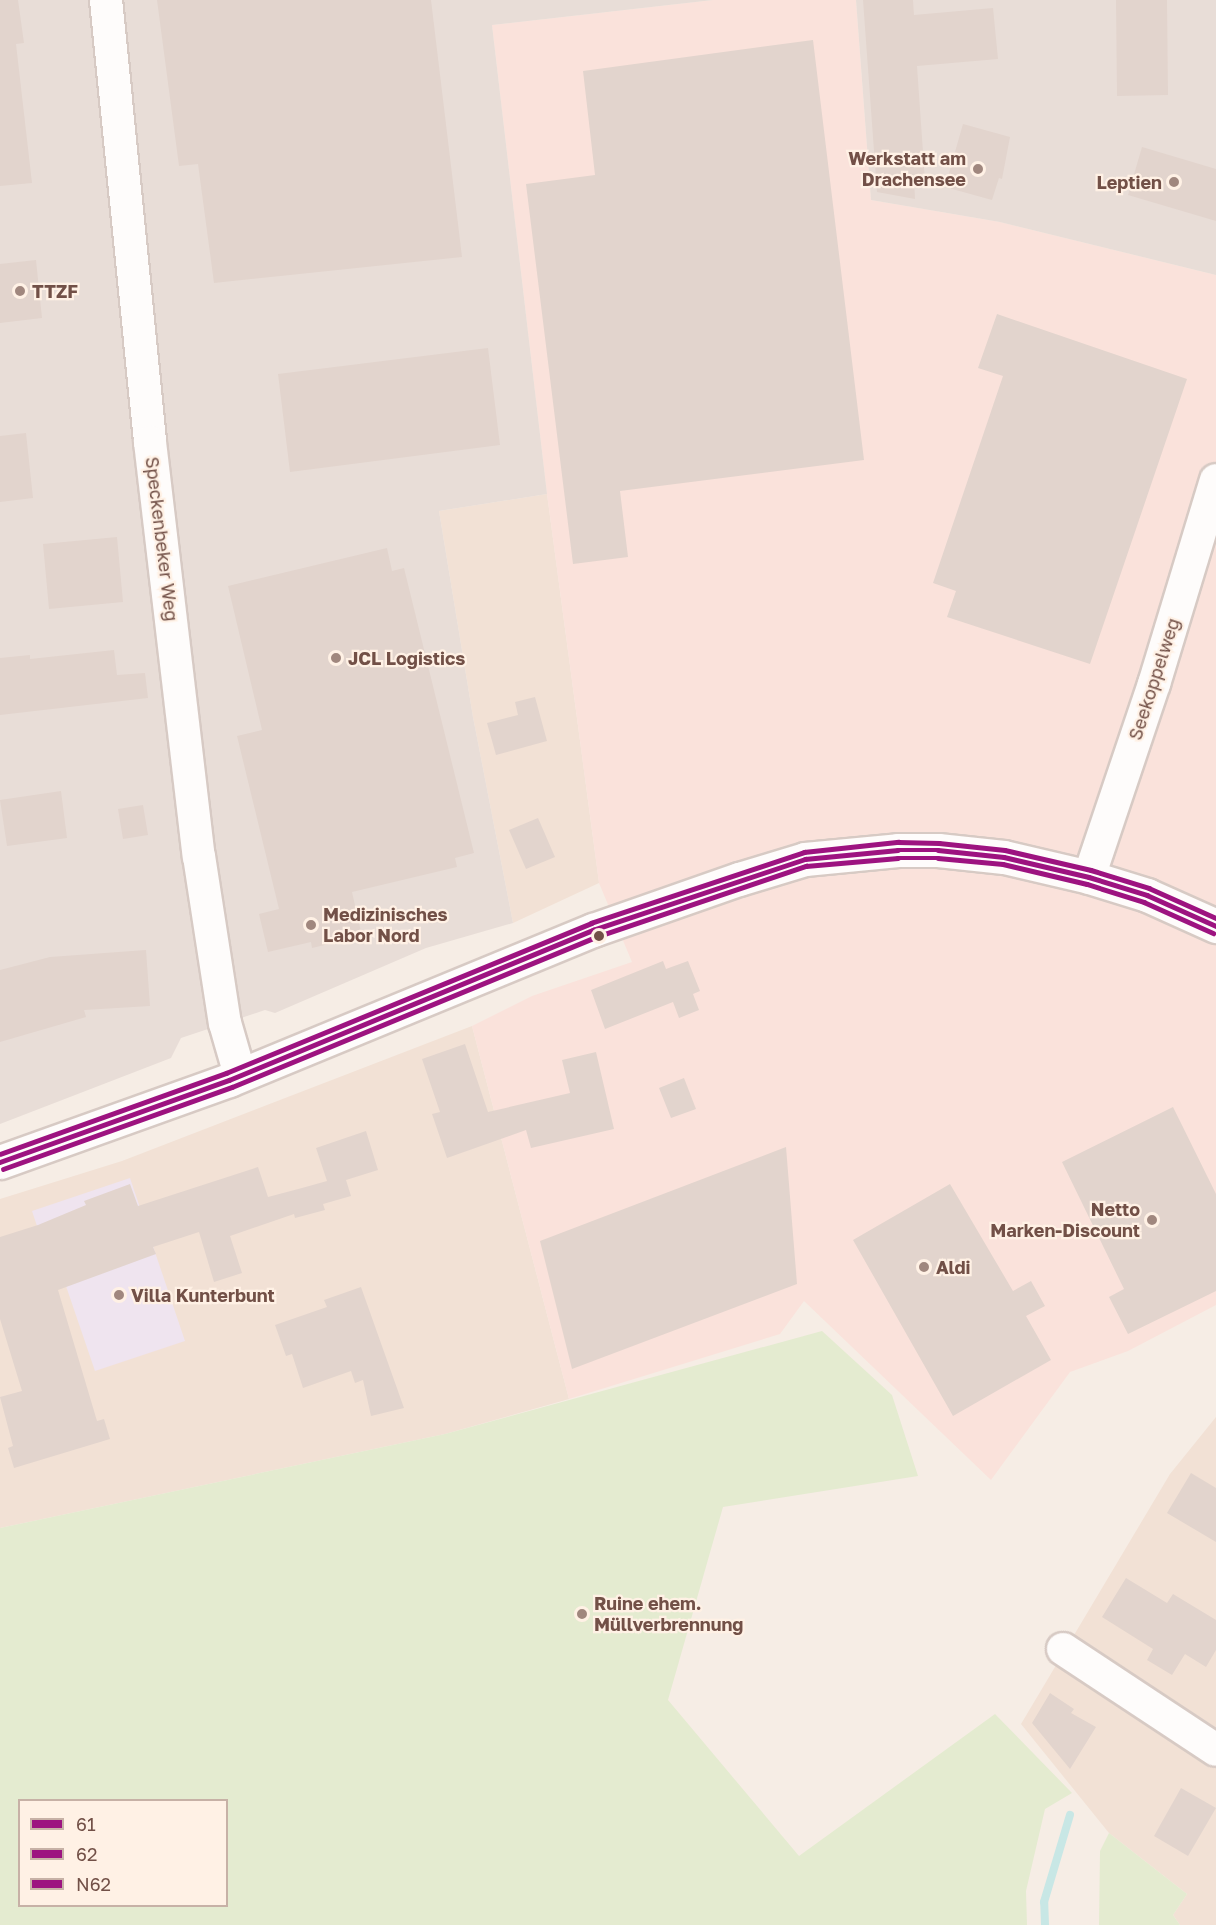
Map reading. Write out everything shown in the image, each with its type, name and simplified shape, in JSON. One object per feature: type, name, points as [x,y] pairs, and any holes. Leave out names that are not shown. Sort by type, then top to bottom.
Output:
[{"type":"street","name":"Speckenbeker Weg","points":[[106,0],[150,442],[199,856],[225,1023],[240,1075]]},
{"type":"street","name":"Seekoppelweg","points":[[1089,877],[1154,684],[1216,480]]},
{"type":"street","points":[[0,1162],[113,1123],[240,1075],[593,930],[740,879],[805,860],[898,849],[938,850],[1004,857],[1089,877],[1146,895],[1216,926]]},
{"type":"street","points":[[1063,1649],[1213,1743]]},
{"type":"shaded area","points":[[0,0],[713,0],[492,25],[547,494],[439,511],[473,717],[513,923],[426,948],[275,1013],[265,1010],[181,1038],[171,1058],[0,1124]]},
{"type":"shaded area","points":[[713,0],[856,0],[871,200],[1000,222],[1216,275],[1216,1305],[1128,1351],[1070,1372],[991,1480],[804,1301],[780,1334],[569,1399],[472,1026],[532,996],[632,962],[599,883],[547,494],[492,25]]},
{"type":"shaded area","points":[[856,0],[1216,0],[1216,275],[1000,222],[871,200]]},
{"type":"shaded area","points":[[547,494],[599,883],[513,923],[473,717],[439,511]]},
{"type":"shaded area","points":[[472,1026],[569,1399],[445,1434],[0,1528],[0,1199],[122,1161]]},
{"type":"shaded area","name":"Villa Kunterbunt","points":[[130,1178],[185,1341],[95,1371],[53,1248],[45,1250],[32,1211]]},
{"type":"shaded area","points":[[1216,1417],[1216,1925],[1180,1925],[1173,1915],[1187,1894],[1109,1833],[1021,1724],[1170,1474]]},
{"type":"green space","points":[[822,1331],[892,1395],[918,1476],[723,1507],[668,1700],[799,1856],[995,1714],[1072,1793],[1045,1809],[1026,1891],[1027,1925],[0,1925],[0,1528],[445,1434]]},
{"type":"green space","points":[[1109,1833],[1187,1894],[1173,1915],[1180,1925],[1099,1925],[1100,1851]]},
{"type":"building","points":[[0,0],[18,0],[24,43],[16,44],[32,183],[0,186]]},
{"type":"building","points":[[157,0],[431,0],[462,257],[214,283],[198,164],[179,166]]},
{"type":"building","points":[[863,0],[913,0],[914,15],[993,8],[998,59],[917,66],[925,181],[914,178],[915,199],[877,192]]},
{"type":"building","points":[[1116,0],[1167,0],[1168,95],[1117,96]]},
{"type":"building","points":[[813,40],[864,460],[620,491],[628,557],[573,564],[526,184],[595,175],[583,71]]},
{"type":"building","name":"Werkstatt am Drachensee","points":[[963,124],[1010,137],[1002,179],[999,178],[992,200],[945,187]]},
{"type":"building","name":"Leptien","points":[[1142,147],[1216,169],[1216,221],[1128,195]]},
{"type":"building","name":"TTZF","points":[[36,260],[42,318],[0,323],[0,264]]},
{"type":"building","points":[[997,314],[1187,379],[1090,664],[947,617],[956,591],[933,583],[1003,376],[978,368]]},
{"type":"building","points":[[488,348],[500,445],[290,472],[278,374]]},
{"type":"building","points":[[26,433],[33,498],[0,502],[0,436]]},
{"type":"building","points":[[117,537],[123,602],[49,609],[43,544]]},
{"type":"building","name":"JCL Logistics","points":[[387,548],[392,571],[404,568],[474,853],[455,858],[457,867],[352,892],[362,936],[312,948],[311,942],[268,952],[259,914],[279,909],[237,736],[262,730],[228,586]]},
{"type":"building","points":[[114,650],[117,675],[145,673],[148,698],[0,715],[0,658],[30,655],[30,659]]},
{"type":"building","points":[[535,697],[547,741],[496,755],[487,723],[518,715],[515,702]]},
{"type":"building","points":[[61,791],[67,838],[7,846],[0,800]]},
{"type":"building","points":[[143,805],[148,835],[123,839],[118,809]]},
{"type":"building","points":[[538,818],[555,857],[526,869],[509,830]]},
{"type":"building","points":[[146,950],[150,1006],[84,1010],[86,1017],[0,1042],[0,970],[50,957]]},
{"type":"building","points":[[663,961],[666,969],[688,961],[700,991],[693,994],[699,1010],[679,1018],[673,1002],[605,1029],[591,990]]},
{"type":"building","points":[[465,1044],[488,1112],[570,1093],[562,1060],[596,1052],[614,1129],[531,1148],[526,1130],[447,1158],[432,1114],[440,1112],[422,1059]]},
{"type":"building","points":[[684,1078],[696,1109],[671,1118],[659,1088]]},
{"type":"building","name":"Netto Marken-Discount","points":[[1173,1107],[1216,1194],[1216,1291],[1128,1334],[1109,1297],[1124,1289],[1062,1162]]},
{"type":"building","points":[[366,1131],[378,1170],[346,1180],[351,1196],[323,1204],[325,1210],[295,1218],[294,1214],[230,1236],[242,1273],[214,1282],[199,1232],[153,1247],[156,1254],[58,1290],[97,1421],[104,1419],[110,1439],[14,1468],[8,1448],[13,1446],[0,1397],[22,1391],[0,1319],[0,1237],[38,1225],[86,1205],[84,1201],[130,1184],[138,1206],[258,1167],[268,1197],[327,1181],[316,1148]]},
{"type":"building","points":[[786,1147],[797,1284],[572,1369],[540,1241]]},
{"type":"building","points":[[950,1184],[1013,1291],[1031,1281],[1045,1306],[1026,1316],[1051,1360],[953,1416],[853,1240]]},
{"type":"building","points":[[361,1287],[404,1408],[371,1416],[363,1380],[355,1383],[351,1371],[303,1388],[292,1354],[286,1356],[275,1325],[327,1307],[324,1300]]},
{"type":"building","points":[[1191,1473],[1216,1488],[1216,1542],[1167,1513]]},
{"type":"building","points":[[1126,1578],[1167,1603],[1173,1594],[1216,1620],[1216,1650],[1206,1667],[1185,1654],[1172,1675],[1147,1660],[1153,1649],[1102,1617]]},
{"type":"building","points":[[1050,1693],[1074,1709],[1071,1713],[1096,1727],[1070,1769],[1032,1723]]},
{"type":"building","points":[[1181,1788],[1216,1808],[1188,1856],[1154,1836]]},
{"type":"waterway","points":[[1045,1925],[1044,1902],[1070,1815]]},
{"type":"transit line","name":"N62","points":[[0,1154],[226,1073],[591,923],[804,852],[898,842],[939,843],[1005,850],[1091,870],[1149,888],[1216,918]]},
{"type":"transit line","name":"61","points":[[0,1162],[229,1080],[593,930],[805,859],[898,850],[938,850],[1004,857],[1089,877],[1147,895],[1216,926]]},
{"type":"transit line","name":"62","points":[[3,1169],[232,1087],[596,937],[806,866],[898,858],[938,858],[1003,864],[1087,884],[1144,902],[1213,933]]},
{"type":"place","name":"Werkstatt am Drachensee","points":[[978,169]]},
{"type":"place","name":"Leptien","points":[[1174,182]]},
{"type":"place","name":"TTZF","points":[[20,291]]},
{"type":"place","name":"JCL Logistics","points":[[336,658]]},
{"type":"place","name":"Medizinisches Labor Nord","points":[[311,925]]},
{"type":"place","name":"Netto Marken-Discount","points":[[1152,1220]]},
{"type":"place","name":"Aldi","points":[[924,1267]]},
{"type":"place","name":"Villa Kunterbunt","points":[[119,1295]]},
{"type":"place","name":"Ruine ehem. Müllverbrennung","points":[[582,1614]]}]
